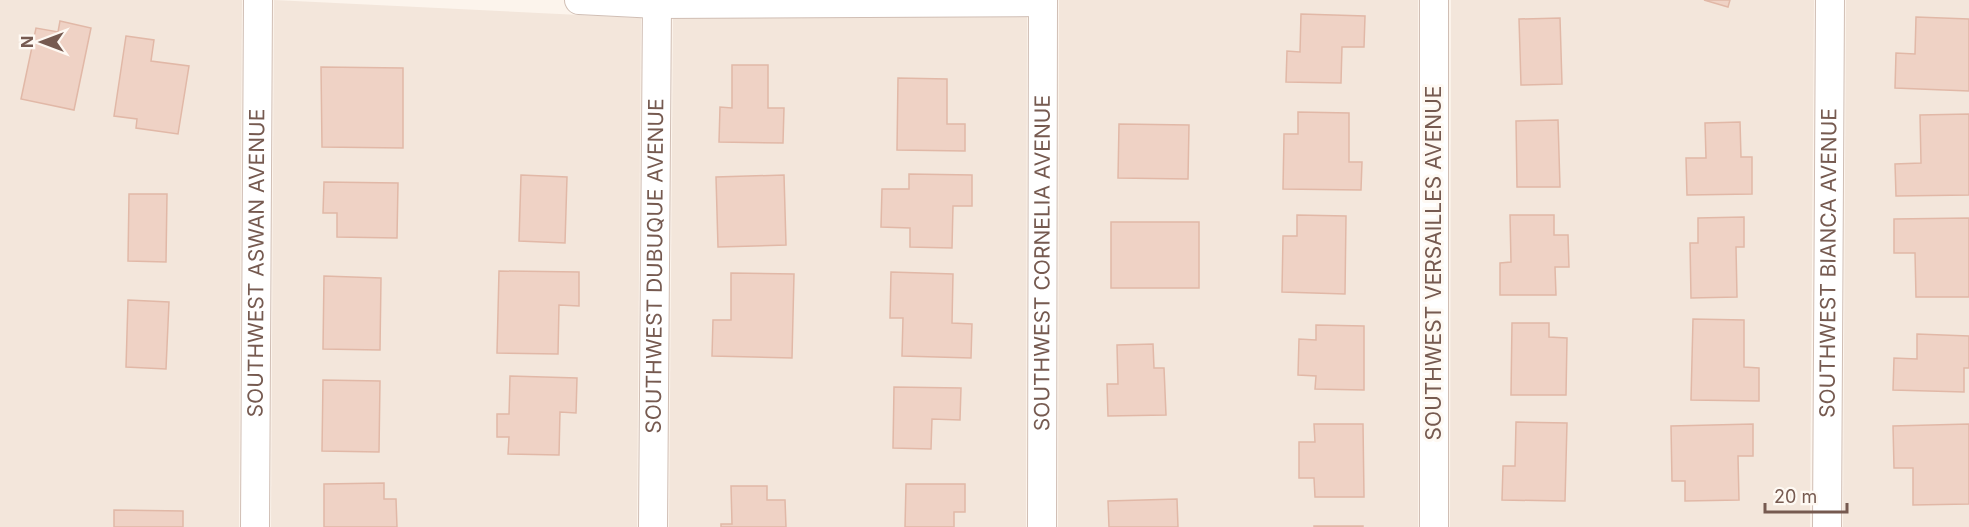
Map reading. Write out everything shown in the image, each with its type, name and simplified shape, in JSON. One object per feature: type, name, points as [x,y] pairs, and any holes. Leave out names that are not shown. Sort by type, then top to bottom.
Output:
[{"type":"street","name":"SOUTHWEST ASWAN AVENUE","points":[[255,527],[258,0]]},
{"type":"street","points":[[579,0],[657,4],[1043,1]]},
{"type":"street","name":"SOUTHWEST VERSAILLES AVENUE","points":[[1434,0],[1434,527]]},
{"type":"street","name":"SOUTHWEST BIANCA AVENUE","points":[[1827,527],[1830,0]]},
{"type":"street","name":"SOUTHWEST CORNELIA AVENUE","points":[[1042,527],[1043,1]]},
{"type":"street","name":"SOUTHWEST DUBUQUE AVENUE","points":[[653,527],[657,4]]},
{"type":"shaded area","points":[[0,0],[242,0],[239,527],[0,527]]},
{"type":"shaded area","points":[[274,0],[641,18],[637,527],[271,527]]},
{"type":"shaded area","points":[[1059,0],[1418,0],[1418,527],[1058,527]]},
{"type":"shaded area","points":[[1451,0],[1814,0],[1810,527],[1450,527]]},
{"type":"shaded area","points":[[1846,0],[1969,0],[1969,527],[1843,527]]},
{"type":"shaded area","points":[[1027,16],[1026,527],[669,527],[673,18]]},
{"type":"building","points":[[1704,0],[1730,0],[1728,7]]},
{"type":"building","points":[[1301,14],[1365,16],[1364,47],[1342,47],[1341,83],[1286,82],[1287,51],[1300,52]]},
{"type":"building","points":[[1916,17],[1969,19],[1969,91],[1895,88],[1896,53],[1915,54]]},
{"type":"building","points":[[1560,18],[1562,84],[1521,85],[1519,19]]},
{"type":"building","points":[[60,21],[91,28],[74,110],[21,99],[36,28],[58,32]]},
{"type":"building","points":[[126,36],[154,40],[151,61],[189,66],[178,134],[136,128],[137,119],[114,116]]},
{"type":"building","points":[[732,65],[768,65],[768,108],[784,108],[783,143],[719,142],[720,107],[732,108]]},
{"type":"building","points":[[321,67],[403,68],[403,148],[322,147]]},
{"type":"building","points":[[898,78],[947,79],[947,124],[965,124],[965,151],[897,150]]},
{"type":"building","points":[[1298,112],[1349,113],[1349,162],[1362,162],[1361,190],[1283,189],[1284,134],[1298,134]]},
{"type":"building","points":[[1969,114],[1969,195],[1896,196],[1895,164],[1921,163],[1920,115]]},
{"type":"building","points":[[1558,120],[1560,187],[1517,187],[1516,121]]},
{"type":"building","points":[[1740,122],[1741,157],[1752,157],[1752,194],[1687,195],[1686,158],[1706,158],[1705,123]]},
{"type":"building","points":[[1119,124],[1189,125],[1188,179],[1118,178]]},
{"type":"building","points":[[909,174],[972,175],[972,206],[953,206],[952,248],[910,247],[910,228],[881,227],[882,189],[909,189]]},
{"type":"building","points":[[521,175],[567,177],[565,243],[519,241]]},
{"type":"building","points":[[784,175],[786,245],[718,247],[716,177]]},
{"type":"building","points":[[324,182],[398,183],[397,238],[337,237],[337,213],[323,213]]},
{"type":"building","points":[[129,194],[167,194],[166,262],[128,261]]},
{"type":"building","points":[[1297,215],[1346,216],[1345,294],[1282,292],[1283,236],[1297,236]]},
{"type":"building","points":[[1510,215],[1554,215],[1554,235],[1568,235],[1569,267],[1555,267],[1556,295],[1500,295],[1500,263],[1511,262]]},
{"type":"building","points":[[1744,217],[1744,247],[1736,247],[1737,297],[1691,298],[1690,243],[1698,243],[1698,218]]},
{"type":"building","points":[[1969,218],[1969,297],[1916,297],[1915,253],[1894,253],[1894,219]]},
{"type":"building","points":[[1111,222],[1199,222],[1199,288],[1111,288]]},
{"type":"building","points":[[499,271],[579,272],[579,306],[559,305],[558,354],[497,353]]},
{"type":"building","points":[[891,272],[953,274],[952,323],[972,324],[971,358],[902,356],[903,318],[890,318]]},
{"type":"building","points":[[731,273],[794,274],[792,358],[712,356],[713,320],[731,320]]},
{"type":"building","points":[[324,276],[381,278],[380,350],[323,349]]},
{"type":"building","points":[[128,300],[169,302],[166,369],[126,367]]},
{"type":"building","points":[[1693,319],[1744,320],[1744,367],[1759,368],[1759,401],[1691,400]]},
{"type":"building","points":[[1512,323],[1549,323],[1549,337],[1567,338],[1566,395],[1511,395]]},
{"type":"building","points":[[1316,325],[1364,326],[1364,390],[1315,389],[1316,376],[1298,375],[1299,339],[1316,340]]},
{"type":"building","points":[[1917,334],[1969,336],[1969,368],[1964,368],[1964,392],[1893,390],[1894,358],[1917,359]]},
{"type":"building","points":[[1153,344],[1154,368],[1164,368],[1166,415],[1108,416],[1107,384],[1118,384],[1117,345]]},
{"type":"building","points":[[510,376],[577,378],[576,413],[560,412],[559,455],[508,454],[509,437],[497,437],[497,414],[509,414]]},
{"type":"building","points":[[323,380],[380,381],[379,452],[322,451]]},
{"type":"building","points":[[894,387],[961,388],[960,420],[932,419],[931,449],[893,448]]},
{"type":"building","points":[[1516,422],[1567,423],[1565,501],[1502,500],[1503,466],[1515,466]]},
{"type":"building","points":[[1314,424],[1363,424],[1364,497],[1315,497],[1314,478],[1299,478],[1299,442],[1315,442]]},
{"type":"building","points":[[1753,424],[1753,456],[1738,456],[1739,500],[1685,501],[1685,481],[1672,481],[1671,426]]},
{"type":"building","points":[[1969,424],[1969,504],[1913,505],[1913,468],[1894,468],[1893,426]]},
{"type":"building","points":[[384,483],[384,499],[396,499],[397,527],[324,527],[324,484]]},
{"type":"building","points":[[906,484],[965,484],[965,512],[954,512],[954,527],[905,527]]},
{"type":"building","points":[[731,486],[767,486],[767,500],[785,500],[786,527],[721,527],[721,524],[732,524]]},
{"type":"building","points":[[1177,499],[1178,527],[1109,527],[1108,501]]},
{"type":"building","points":[[114,510],[183,511],[183,527],[114,527]]},
{"type":"building","points":[[1363,526],[1363,527],[1314,527]]}]
